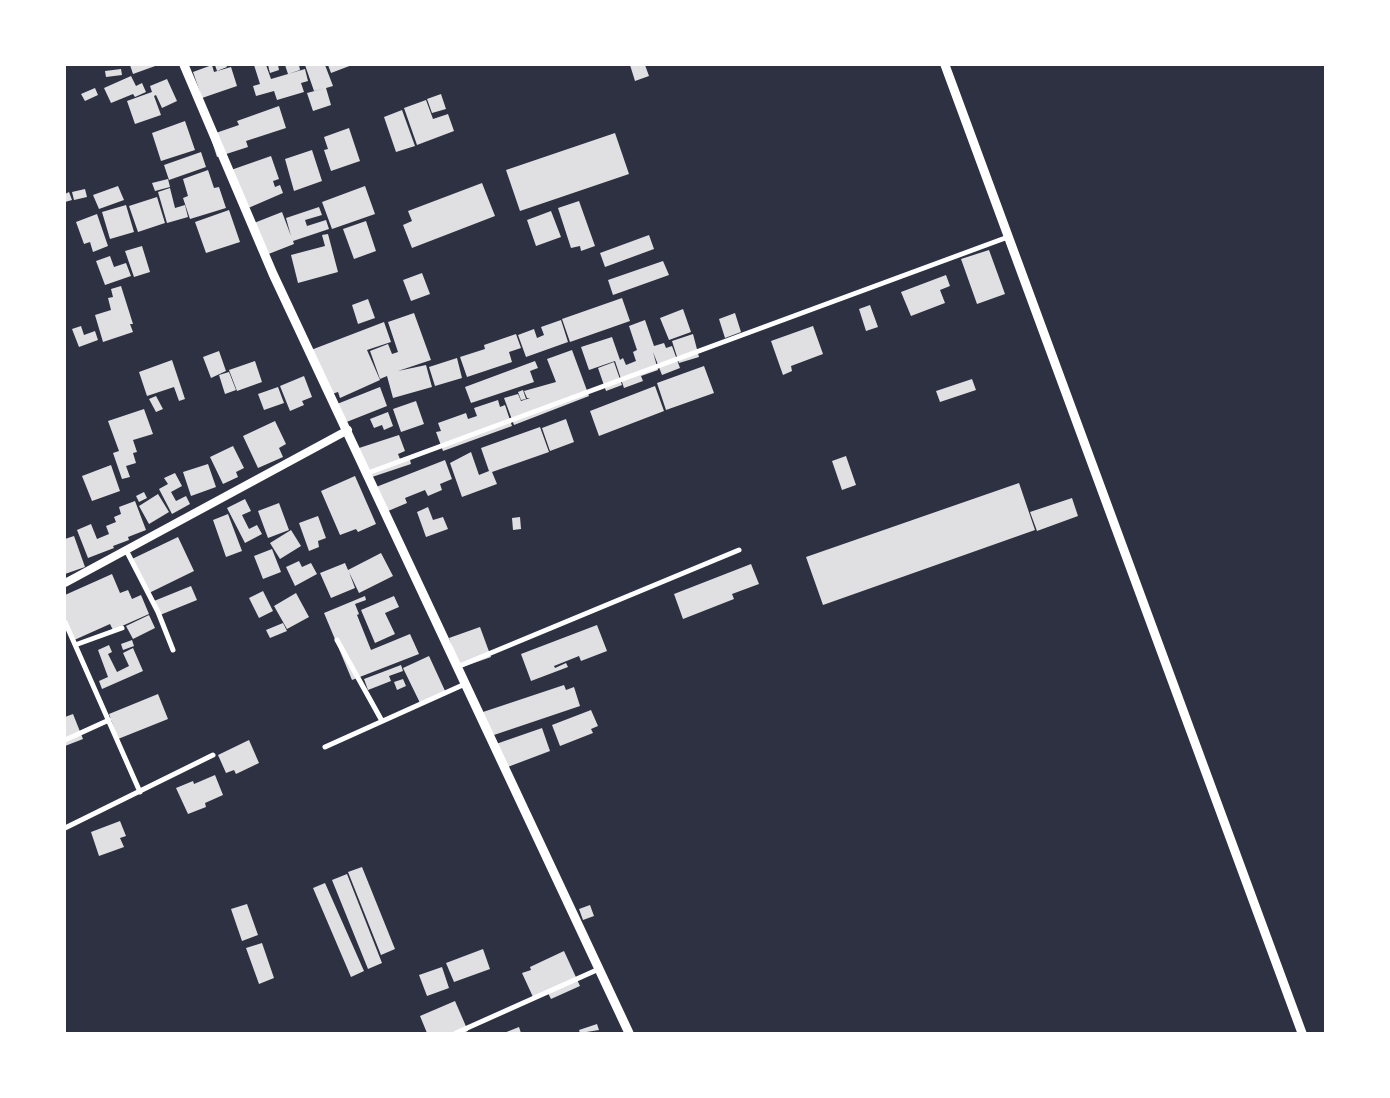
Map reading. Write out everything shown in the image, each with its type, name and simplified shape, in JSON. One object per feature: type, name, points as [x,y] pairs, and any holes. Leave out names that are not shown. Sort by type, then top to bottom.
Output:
[{"type":"main road","points":[[184,65],[273,274],[630,1033]]},
{"type":"main road","points":[[945,65],[1302,1033]]},
{"type":"street","points":[[368,473],[1008,238]]},
{"type":"street","points":[[65,583],[348,430]]},
{"type":"street","points":[[126,550],[158,612],[173,650]]},
{"type":"street","points":[[457,667],[739,550]]},
{"type":"street","points":[[65,622],[140,792]]},
{"type":"street","points":[[75,645],[122,628]]},
{"type":"street","points":[[337,640],[382,721]]},
{"type":"street","points":[[325,747],[465,684]]},
{"type":"street","points":[[65,740],[109,720]]},
{"type":"street","points":[[65,828],[213,755]]},
{"type":"street","points":[[456,1033],[599,969]]},
{"type":"building","points":[[130,65],[158,65],[133,74]]},
{"type":"building","points":[[212,65],[214,72],[231,67],[237,86],[202,98],[193,72]]},
{"type":"building","points":[[215,65],[226,65],[227,67],[217,71]]},
{"type":"building","points":[[254,65],[266,65],[271,79],[305,69],[308,81],[301,83],[304,92],[277,100],[274,91],[256,96],[253,86],[260,84]]},
{"type":"building","points":[[268,65],[278,65],[279,70],[270,73]]},
{"type":"building","points":[[285,65],[299,65],[300,70],[288,74]]},
{"type":"building","points":[[305,65],[325,65],[333,86],[314,91]]},
{"type":"building","points":[[328,65],[352,65],[331,73]]},
{"type":"building","points":[[630,65],[645,65],[649,76],[635,81]]},
{"type":"building","points":[[121,69],[122,75],[106,77],[105,71]]},
{"type":"building","points":[[131,76],[136,86],[142,83],[146,92],[135,97],[133,94],[111,103],[104,88]]},
{"type":"building","points":[[167,79],[177,101],[162,108],[156,95],[154,96],[161,115],[135,124],[127,101],[152,92],[150,86]]},
{"type":"building","points":[[95,88],[98,95],[85,101],[81,94]]},
{"type":"building","points":[[326,88],[331,105],[313,111],[307,93]]},
{"type":"building","points":[[441,94],[446,109],[432,113],[427,99]]},
{"type":"building","points":[[426,100],[433,119],[448,114],[454,131],[417,145],[404,108]]},
{"type":"building","points":[[279,106],[286,128],[246,141],[248,147],[217,157],[210,135],[239,125],[237,121]]},
{"type":"building","points":[[402,110],[415,146],[396,152],[384,117]]},
{"type":"building","points":[[185,121],[195,150],[161,161],[152,133]]},
{"type":"building","points":[[349,128],[360,161],[331,171],[324,150],[328,149],[324,137]]},
{"type":"building","points":[[615,133],[629,174],[520,211],[506,170]]},
{"type":"building","points":[[312,150],[322,181],[294,191],[285,159]]},
{"type":"building","points":[[201,152],[206,167],[169,180],[164,165]]},
{"type":"building","points":[[271,156],[279,179],[273,181],[275,187],[280,185],[283,193],[246,209],[231,170]]},
{"type":"building","points":[[208,170],[214,188],[219,187],[226,208],[190,219],[183,198],[188,196],[183,179]]},
{"type":"building","points":[[168,179],[170,187],[155,191],[152,183]]},
{"type":"building","points":[[482,183],[495,216],[412,248],[403,225],[412,221],[408,211]]},
{"type":"building","points":[[118,186],[124,200],[99,209],[93,195]]},
{"type":"building","points":[[365,186],[375,214],[332,229],[322,202]]},
{"type":"building","points":[[170,188],[175,208],[185,205],[188,217],[167,223],[158,192]]},
{"type":"building","points":[[85,189],[87,197],[74,200],[72,192]]},
{"type":"building","points":[[69,192],[72,200],[65,202],[65,194]]},
{"type":"building","points":[[157,197],[165,223],[138,232],[129,206]]},
{"type":"building","points":[[579,201],[595,246],[581,251],[580,246],[571,248],[558,208]]},
{"type":"building","points":[[126,205],[134,232],[110,239],[102,212]]},
{"type":"building","points":[[319,207],[322,215],[305,220],[307,226],[326,220],[329,229],[293,241],[294,244],[266,255],[254,223],[282,212],[291,236],[286,218]]},
{"type":"building","points":[[229,210],[240,242],[206,253],[195,222]]},
{"type":"building","points":[[551,211],[561,237],[536,246],[527,220]]},
{"type":"building","points":[[97,214],[108,246],[93,252],[90,242],[84,244],[76,222]]},
{"type":"building","points":[[366,221],[376,251],[354,259],[343,229]]},
{"type":"building","points":[[328,234],[338,272],[298,283],[291,255],[325,246],[322,235]]},
{"type":"building","points":[[649,235],[654,249],[605,267],[600,253]]},
{"type":"building","points":[[142,246],[150,272],[134,277],[125,251]]},
{"type":"building","points":[[989,250],[1005,294],[977,304],[961,259]]},
{"type":"building","points":[[110,256],[114,267],[126,263],[131,276],[105,285],[96,261]]},
{"type":"building","points":[[663,261],[669,275],[613,295],[608,280]]},
{"type":"building","points":[[422,273],[430,294],[411,301],[403,280]]},
{"type":"building","points":[[946,275],[950,286],[940,290],[945,303],[911,316],[901,292]]},
{"type":"building","points":[[121,286],[133,324],[130,324],[133,332],[103,342],[95,315],[111,310],[108,298],[113,297],[111,289]]},
{"type":"building","points":[[622,298],[630,321],[570,342],[562,319]]},
{"type":"building","points":[[368,299],[375,318],[358,324],[352,305]]},
{"type":"building","points":[[870,305],[878,327],[866,331],[859,309]]},
{"type":"building","points":[[683,309],[691,332],[669,340],[660,318]]},
{"type":"building","points":[[414,313],[431,360],[398,371],[426,365],[432,387],[393,398],[387,376],[380,379],[370,351],[388,344],[392,354],[398,352],[388,322]]},
{"type":"building","points":[[735,313],[741,332],[725,338],[719,319]]},
{"type":"building","points":[[561,320],[568,342],[526,357],[518,335],[534,329],[537,338],[544,335],[541,327]]},
{"type":"building","points":[[645,320],[654,346],[664,343],[666,348],[672,346],[680,368],[662,375],[653,352],[658,370],[641,376],[643,381],[624,388],[615,361],[589,370],[581,347],[612,337],[620,360],[623,358],[626,365],[636,361],[633,352],[637,350],[629,326]]},
{"type":"building","points":[[384,322],[391,342],[367,350],[380,380],[340,398],[338,392],[329,395],[311,350]]},
{"type":"building","points":[[81,326],[84,335],[95,331],[98,340],[79,347],[72,329]]},
{"type":"building","points":[[813,326],[823,354],[791,366],[792,371],[783,375],[771,341]]},
{"type":"building","points":[[516,334],[521,348],[509,352],[512,362],[467,377],[460,357],[485,349],[484,345]]},
{"type":"building","points":[[693,334],[699,357],[679,363],[672,341]]},
{"type":"building","points":[[572,350],[589,396],[514,425],[504,398],[518,394],[521,401],[530,398],[527,398],[524,391],[556,382],[547,359]]},
{"type":"building","points":[[219,351],[226,371],[211,378],[203,357]]},
{"type":"building","points":[[457,358],[462,378],[435,386],[429,367]]},
{"type":"building","points":[[172,360],[185,399],[179,401],[174,387],[147,396],[139,372]]},
{"type":"building","points":[[255,361],[262,382],[237,391],[229,370]]},
{"type":"building","points":[[535,361],[538,368],[530,371],[534,382],[471,403],[465,387]]},
{"type":"building","points":[[614,362],[622,385],[606,391],[598,368]]},
{"type":"building","points":[[704,366],[714,393],[666,410],[657,383]]},
{"type":"building","points":[[229,372],[236,390],[225,394],[219,375]]},
{"type":"building","points":[[304,376],[312,397],[302,401],[304,405],[290,411],[280,386]]},
{"type":"building","points":[[972,379],[976,390],[940,402],[936,391]]},
{"type":"building","points":[[655,386],[664,411],[599,436],[590,411]]},
{"type":"building","points":[[278,387],[284,403],[264,410],[258,394]]},
{"type":"building","points":[[380,387],[387,406],[344,423],[337,404]]},
{"type":"building","points":[[523,390],[526,399],[521,400],[518,392]]},
{"type":"building","points":[[156,396],[163,409],[156,412],[149,399]]},
{"type":"building","points":[[498,400],[500,407],[505,405],[512,426],[443,451],[436,432],[441,431],[438,423],[466,413],[468,419],[477,416],[474,408]]},
{"type":"building","points":[[416,401],[424,424],[401,432],[393,409]]},
{"type":"building","points":[[144,409],[153,434],[133,440],[137,452],[133,453],[136,463],[126,466],[130,477],[122,479],[113,453],[119,451],[108,421]]},
{"type":"building","points":[[388,412],[393,426],[384,430],[382,425],[374,428],[370,419]]},
{"type":"building","points":[[566,419],[574,442],[550,451],[542,428]]},
{"type":"building","points":[[275,421],[286,444],[279,448],[283,457],[258,468],[243,436]]},
{"type":"building","points":[[540,427],[549,452],[492,472],[497,484],[462,497],[450,463],[471,452],[479,475],[489,471],[481,448]]},
{"type":"building","points":[[399,435],[405,451],[398,454],[400,459],[409,456],[411,464],[366,479],[356,449]]},
{"type":"building","points":[[233,446],[244,468],[236,472],[238,477],[223,484],[210,457]]},
{"type":"building","points":[[846,456],[856,485],[842,490],[832,461]]},
{"type":"building","points":[[445,460],[452,479],[440,484],[442,490],[428,496],[425,490],[405,498],[407,503],[381,514],[371,489]]},
{"type":"building","points":[[208,464],[216,487],[191,496],[183,472]]},
{"type":"building","points":[[111,465],[120,491],[92,501],[82,476]]},
{"type":"building","points":[[175,473],[182,486],[171,492],[176,501],[186,496],[190,504],[172,514],[159,489],[168,484],[164,478]]},
{"type":"building","points":[[355,476],[376,524],[358,532],[356,529],[340,535],[321,491]]},
{"type":"building","points":[[1019,483],[1035,530],[823,605],[806,557]]},
{"type":"building","points":[[144,492],[147,498],[139,502],[136,496]]},
{"type":"building","points":[[158,494],[169,512],[149,524],[139,506]]},
{"type":"building","points":[[1072,498],[1078,516],[1037,531],[1030,512]]},
{"type":"building","points":[[245,499],[251,511],[242,515],[249,529],[257,525],[262,534],[245,543],[227,508]]},
{"type":"building","points":[[135,501],[146,530],[128,537],[129,540],[113,546],[114,548],[88,558],[77,530],[91,524],[97,539],[109,534],[106,526],[116,522],[114,517],[121,514],[119,507]]},
{"type":"building","points":[[279,503],[289,530],[268,538],[258,511]]},
{"type":"building","points":[[428,507],[433,520],[443,517],[448,529],[426,537],[417,512]]},
{"type":"building","points":[[228,514],[242,551],[226,557],[213,520]]},
{"type":"building","points":[[318,516],[326,538],[318,541],[319,547],[309,551],[299,523]]},
{"type":"building","points":[[520,517],[521,529],[513,530],[512,518]]},
{"type":"building","points":[[291,530],[301,546],[280,559],[270,543]]},
{"type":"building","points":[[74,536],[85,567],[65,574],[65,539]]},
{"type":"building","points":[[178,537],[194,571],[149,593],[132,559]]},
{"type":"building","points":[[272,549],[281,572],[263,579],[254,556]]},
{"type":"building","points":[[381,553],[393,576],[359,593],[349,572],[355,588],[331,598],[320,573],[345,563],[348,570]]},
{"type":"building","points":[[299,561],[302,567],[311,563],[317,574],[295,586],[286,567]]},
{"type":"building","points":[[751,564],[759,584],[732,594],[734,599],[683,619],[674,594]]},
{"type":"building","points":[[112,574],[120,593],[128,590],[132,599],[141,595],[149,614],[113,630],[110,624],[72,641],[65,625],[65,595]]},
{"type":"building","points":[[191,586],[197,600],[160,615],[154,601]]},
{"type":"building","points":[[263,591],[273,611],[259,618],[249,598]]},
{"type":"building","points":[[296,593],[309,617],[287,629],[274,606]]},
{"type":"building","points":[[365,596],[366,600],[355,604],[359,614],[357,615],[371,650],[410,634],[419,654],[352,680],[324,613]]},
{"type":"building","points":[[394,596],[399,607],[385,613],[395,634],[375,643],[361,610]]},
{"type":"building","points":[[149,615],[155,628],[133,639],[126,626]]},
{"type":"building","points":[[283,623],[287,631],[270,638],[266,630]]},
{"type":"building","points":[[597,625],[607,651],[581,661],[579,656],[554,666],[555,668],[566,663],[568,667],[531,681],[521,654]]},
{"type":"building","points":[[480,627],[491,657],[460,668],[449,638]]},
{"type":"building","points":[[132,640],[134,646],[123,650],[121,644]]},
{"type":"building","points":[[109,645],[112,652],[108,654],[117,672],[129,666],[123,653],[133,648],[143,671],[102,689],[99,681],[108,677],[98,650]]},
{"type":"building","points":[[429,656],[446,693],[421,705],[403,668]]},
{"type":"building","points":[[401,665],[403,671],[389,676],[391,681],[368,690],[364,679]]},
{"type":"building","points":[[403,679],[406,686],[397,690],[394,682]]},
{"type":"building","points":[[564,685],[566,690],[574,687],[580,706],[488,737],[480,713]]},
{"type":"building","points":[[158,694],[168,719],[118,739],[109,714]]},
{"type":"building","points":[[591,710],[598,726],[591,729],[593,733],[560,746],[552,725]]},
{"type":"building","points":[[73,714],[83,739],[65,746],[65,717]]},
{"type":"building","points":[[542,728],[550,751],[505,768],[496,744]]},
{"type":"building","points":[[249,740],[259,763],[236,774],[234,770],[226,773],[218,755]]},
{"type":"building","points":[[215,775],[223,795],[205,803],[206,807],[188,814],[176,788],[193,781],[194,784]]},
{"type":"building","points":[[120,821],[126,836],[120,838],[124,847],[99,856],[91,832]]},
{"type":"building","points":[[362,867],[395,949],[381,955],[348,872]]},
{"type":"building","points":[[347,874],[382,963],[368,969],[332,880]]},
{"type":"building","points":[[325,883],[364,971],[351,977],[313,888]]},
{"type":"building","points":[[247,904],[258,935],[242,941],[231,909]]},
{"type":"building","points":[[590,905],[594,916],[583,920],[579,909]]},
{"type":"building","points":[[262,943],[274,978],[259,984],[246,948]]},
{"type":"building","points":[[483,949],[490,969],[454,982],[446,963]]},
{"type":"building","points":[[564,951],[580,986],[551,999],[547,991],[533,997],[522,973],[531,970],[530,967]]},
{"type":"building","points":[[442,967],[449,988],[427,996],[419,975]]},
{"type":"building","points":[[455,1001],[468,1031],[463,1033],[427,1033],[420,1016]]},
{"type":"building","points":[[597,1024],[599,1030],[580,1033],[579,1030]]},
{"type":"building","points":[[519,1027],[521,1033],[504,1033]]}]
